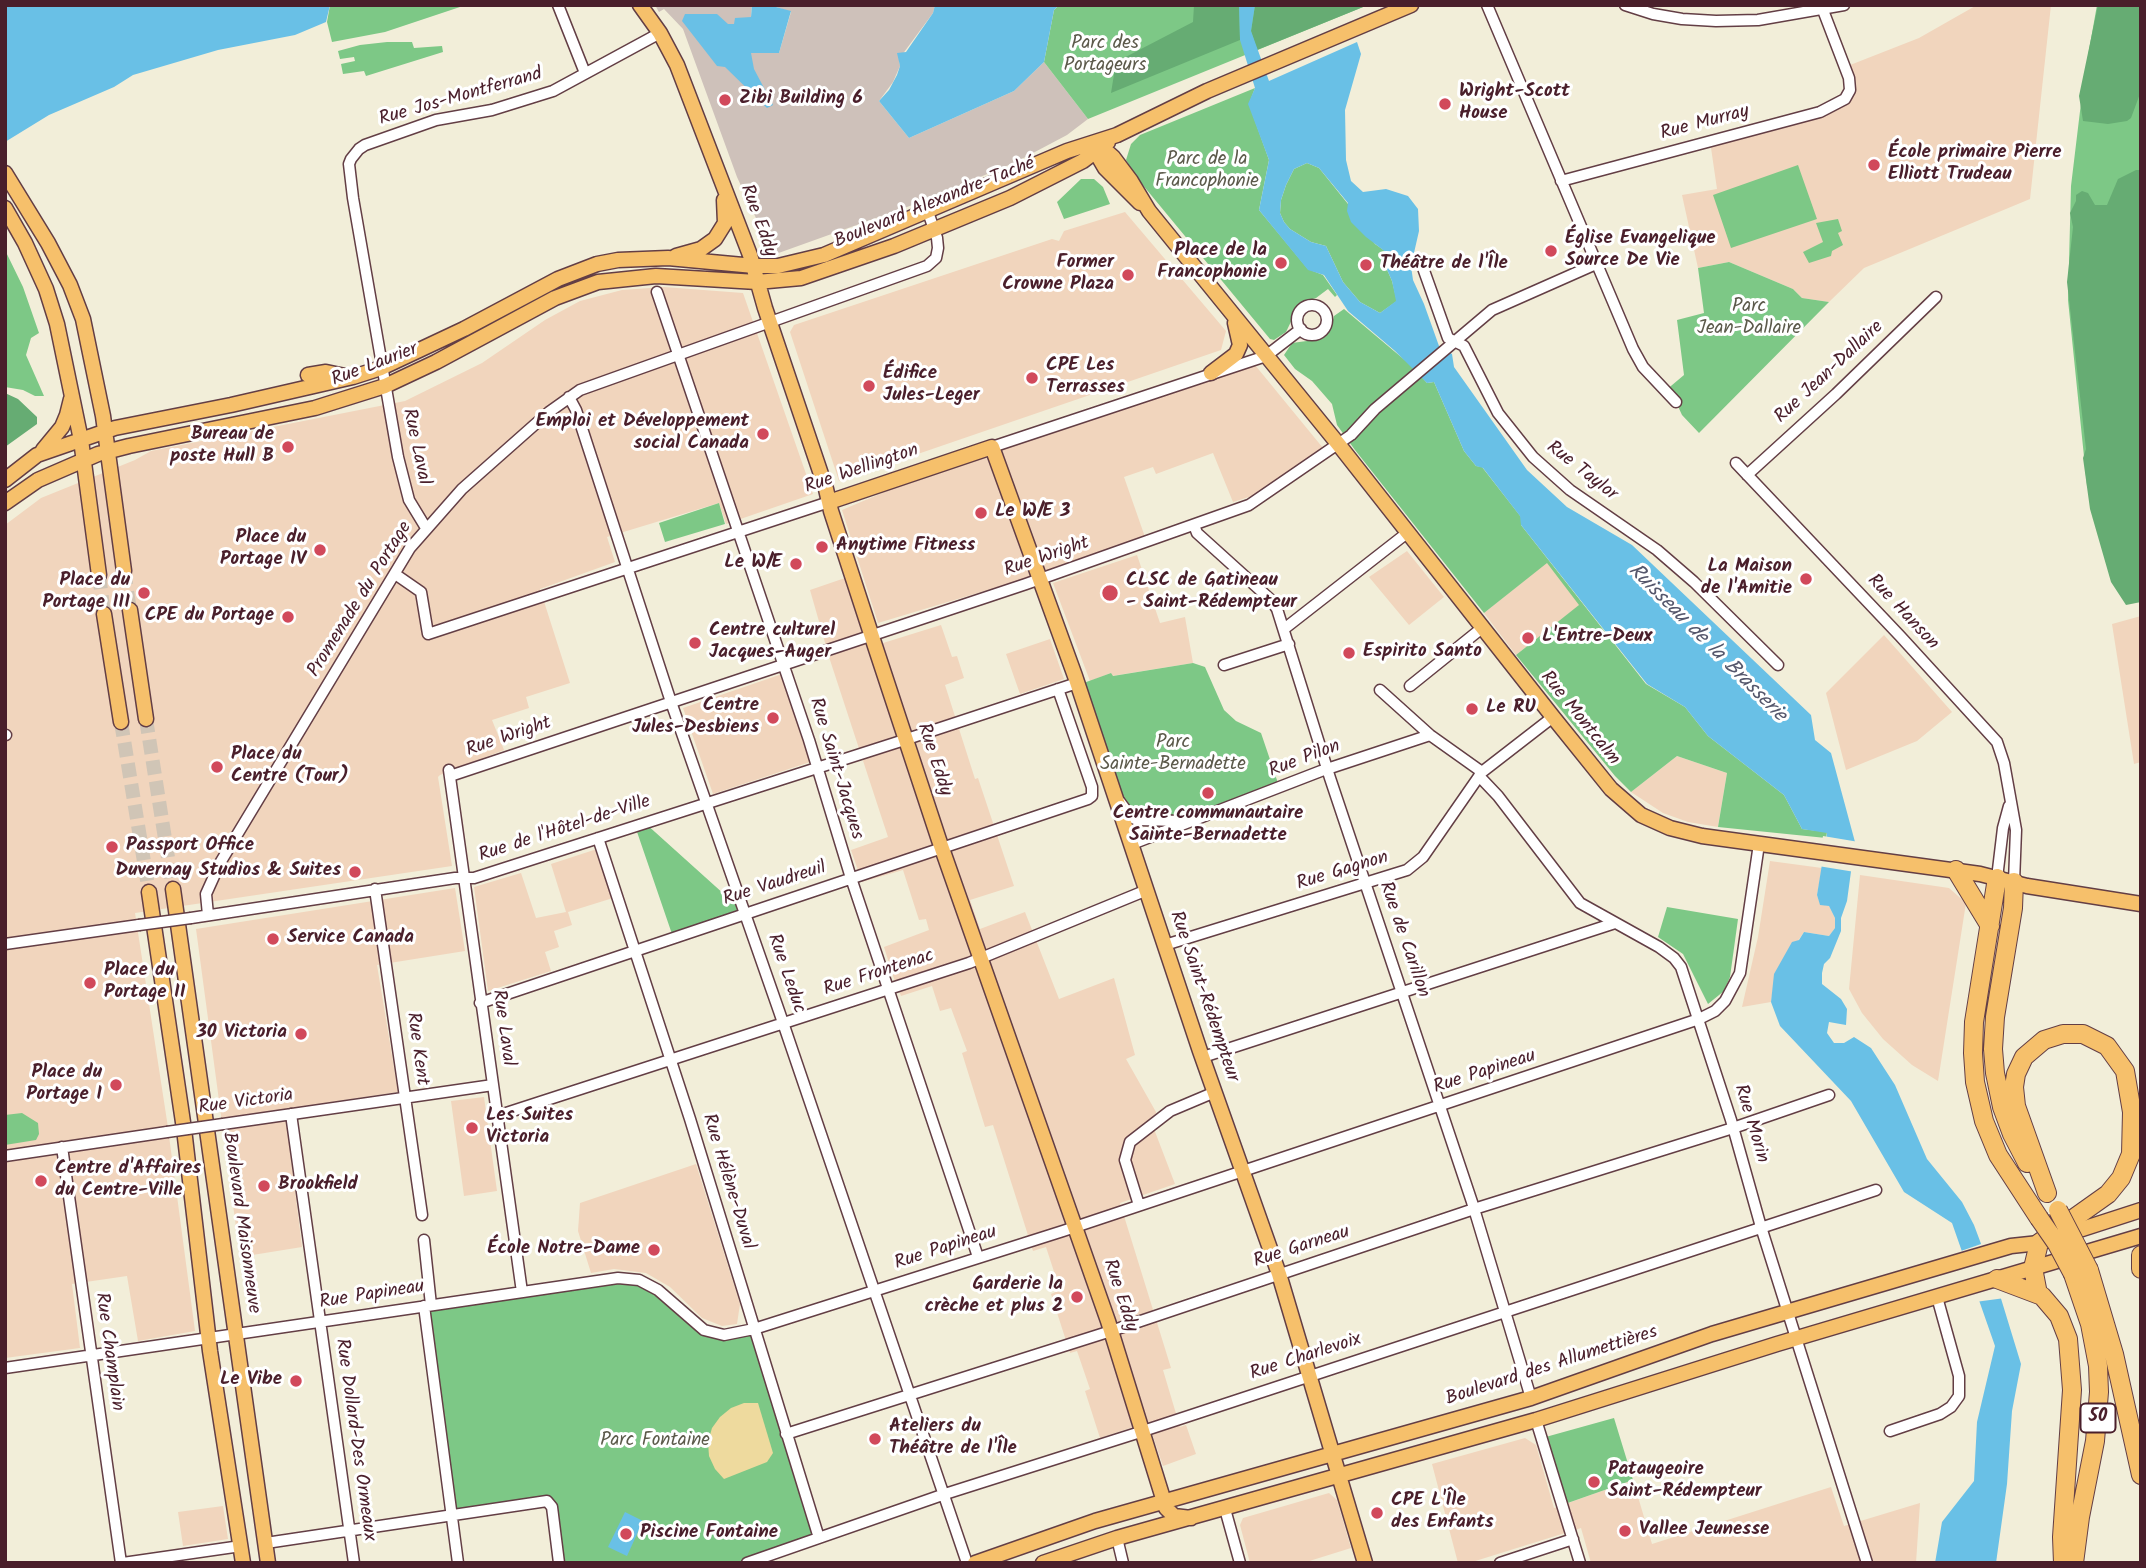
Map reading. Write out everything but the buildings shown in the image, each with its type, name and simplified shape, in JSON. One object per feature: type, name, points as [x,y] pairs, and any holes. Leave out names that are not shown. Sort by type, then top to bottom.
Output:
[{"type":"highway","points":[[1956,870],[1990,926]]},
{"type":"highway","name":"50","points":[[2005,880],[1990,926],[1973,1033],[1973,1064],[1984,1121],[1998,1155],[2057,1244],[2081,1272],[2098,1366],[2099,1392],[2095,1441],[2074,1563]]},
{"type":"highway","name":"50","points":[[2005,880],[2013,908],[1994,1027],[1995,1073],[2002,1107],[2027,1164],[2058,1209],[2114,1354],[2141,1475]]},
{"type":"highway","points":[[2038,1294],[2033,1268],[2039,1243],[2108,1194],[2121,1178],[2131,1154],[2132,1112],[2125,1071],[2107,1046],[2083,1034],[2063,1034],[2045,1040],[2024,1057],[2016,1074],[2016,1105],[2047,1193]]},
{"type":"highway","points":[[2141,1255],[2141,1269]]},
{"type":"highway","points":[[2004,1280],[2038,1294],[2053,1308],[2064,1326],[2072,1369],[2072,1401],[2062,1537],[2063,1563]]},
{"type":"main road","name":"Rue Eddy","points":[[640,5],[660,33],[677,65],[754,266],[769,323],[871,636],[942,849],[1111,1331],[1164,1501]]},
{"type":"main road","name":"Boulevard Alexandre-Taché","points":[[754,266],[778,266],[809,260],[928,212],[1066,151],[1096,146],[1177,104],[1411,5]]},
{"type":"main road","name":"Boulevard Alexandre-Taché","points":[[757,282],[801,278],[894,246],[1012,197],[1083,161],[1096,146]]},
{"type":"main road","name":"Rue Montcalm","points":[[1096,146],[1113,157],[1149,211],[1339,445],[1611,789],[1648,819],[1688,833],[1956,870],[2141,904]]},
{"type":"main road","points":[[9,178],[48,243],[70,285],[83,319],[103,417],[124,571]]},
{"type":"main road","points":[[668,258],[708,245],[719,234],[726,218],[722,183]]},
{"type":"main road","points":[[5,208],[46,289],[64,350],[72,411],[84,459],[99,575]]},
{"type":"main road","name":"Rue Laurier","points":[[5,480],[37,455],[81,440],[103,417],[125,425],[231,405],[353,377],[382,368],[453,335],[577,271],[618,260],[668,258],[754,266]]},
{"type":"main road","name":"Rue Laurier","points":[[5,503],[38,480],[84,459],[307,410],[385,386],[436,362],[555,298],[598,282],[656,276],[757,282]]},
{"type":"main road","points":[[1211,373],[1236,354],[1240,345],[1232,315]]},
{"type":"main road","points":[[308,375],[326,372],[353,377]]},
{"type":"main road","points":[[37,455],[55,438],[72,411]]},
{"type":"main road","name":"Rue Wellington","points":[[829,502],[992,447]]},
{"type":"main road","name":"Rue Saint-Rédempteur","points":[[992,447],[1077,682],[1279,1274],[1365,1563]]},
{"type":"main road","points":[[130,610],[146,719]]},
{"type":"main road","points":[[104,614],[121,722]]},
{"type":"main road","name":"Boulevard Maisonneuve","points":[[173,889],[268,1563]]},
{"type":"main road","points":[[149,892],[184,1129],[227,1469],[243,1563]]},
{"type":"main road","name":"Boulevard des Allumettières","points":[[975,1563],[1076,1527],[1531,1398],[1712,1334],[1998,1250],[2039,1243],[2141,1209]]},
{"type":"main road","points":[[1043,1563],[1117,1538],[1536,1420],[1797,1338],[2004,1280],[2033,1268],[2141,1236]]},
{"type":"main road","points":[[1164,1501],[1170,1514],[1191,1518]]},
{"type":"street","points":[[558,5],[585,73]]},
{"type":"street","points":[[1487,5],[1639,362],[1676,402]]},
{"type":"street","points":[[1625,5],[1653,14],[1716,21],[1758,20],[1844,5]]},
{"type":"street","name":"Rue Murray","points":[[1561,181],[1820,112],[1845,99],[1850,90],[1845,66],[1822,8]]},
{"type":"street","name":"Rue Jos-Montferrand","points":[[382,368],[352,191],[349,164],[354,154],[365,145],[436,120],[492,110],[536,98],[660,33]]},
{"type":"street","name":"Promenade du Portage","points":[[208,915],[206,894],[220,863],[395,574],[426,528],[461,489],[569,397],[597,382],[927,267],[937,253],[937,238],[928,212]]},
{"type":"street","name":"Rue Wright","points":[[450,773],[871,636],[1255,502],[1357,431],[1375,409],[1492,310],[1596,264]]},
{"type":"street","name":"Rue Taylor","points":[[1422,265],[1450,344],[1464,346],[1498,413],[1533,457],[1570,490],[1657,550],[1778,665]]},
{"type":"street","name":"Rue Saint-Jacques","points":[[657,292],[784,665],[851,878],[978,1257]]},
{"type":"street","name":"Rue Jean-Dallaire","points":[[1747,475],[1936,297]]},
{"type":"street","name":"Rue Wellington","points":[[992,447],[1266,356],[1301,329]]},
{"type":"street","name":"Rue Laval","points":[[382,368],[406,493],[412,508],[426,528]]},
{"type":"street","name":"Rue Leduc","points":[[569,397],[576,410],[671,702],[967,1563]]},
{"type":"street","name":"Rue Hanson","points":[[1736,463],[1994,738],[2001,750],[2016,830],[2005,880]]},
{"type":"street","name":"Rue Wellington","points":[[395,574],[421,592],[428,634],[829,502]]},
{"type":"street","name":"Rue de Carillon","points":[[1194,525],[1197,533],[1275,604],[1365,884],[1441,1106],[1531,1398]]},
{"type":"street","points":[[1284,629],[1407,533]]},
{"type":"street","points":[[1409,686],[1482,628]]},
{"type":"street","points":[[1224,665],[1289,644]]},
{"type":"street","name":"Rue de l'Hôtel-de-Ville","points":[[5,944],[477,877],[906,740],[1077,682]]},
{"type":"street","name":"Rue Vaudreuil","points":[[480,1003],[942,849],[1092,796],[1092,787],[1058,689]]},
{"type":"street","name":"Rue Morin","points":[[1380,690],[1430,735],[1481,774],[1580,904],[1659,947],[1678,962],[1684,973],[1733,1128],[1761,1227],[1867,1563]]},
{"type":"street","name":"Rue Gagnon","points":[[1165,944],[1407,870],[1423,857],[1481,774],[1553,717]]},
{"type":"street","name":"Rue Pilon","points":[[1132,844],[1327,769],[1430,735]]},
{"type":"street","name":"Rue Laval","points":[[450,773],[522,1292]]},
{"type":"street","name":"Rue Pilon","points":[[1116,795],[1131,817],[1137,820],[1192,821]]},
{"type":"street","name":"Rue Hanson","points":[[2005,880],[2003,828],[2010,803]]},
{"type":"street","name":"Rue Hélène-Duval","points":[[598,838],[671,1060],[819,1538]]},
{"type":"street","name":"Rue Papineau","points":[[5,1368],[606,1279],[629,1278],[658,1290],[704,1331],[724,1335],[754,1329],[1699,1020],[1715,1011],[1725,1001],[1740,973],[1759,844]]},
{"type":"street","name":"Rue Kent","points":[[375,890],[422,1215]]},
{"type":"street","name":"Rue Frontenac","points":[[497,1116],[889,990],[981,958],[1147,890]]},
{"type":"street","points":[[1203,1057],[1615,923]]},
{"type":"street","name":"Rue Victoria","points":[[5,1156],[493,1085]]},
{"type":"street","points":[[1139,1205],[1125,1160],[1130,1142],[1170,1111],[1215,1092]]},
{"type":"street","name":"Rue Garneau","points":[[786,1434],[1111,1331],[1474,1209],[1829,1095]]},
{"type":"street","name":"Rue Dollard-Des Ormeaux","points":[[291,1114],[354,1563]]},
{"type":"street","name":"Rue Champlain","points":[[62,1147],[122,1563]]},
{"type":"street","name":"Rue Charlevoix","points":[[747,1563],[945,1494],[1142,1432],[1876,1190]]},
{"type":"street","points":[[424,1240],[427,1306],[458,1563]]},
{"type":"street","points":[[1890,1431],[1940,1414],[1951,1407],[1959,1396],[1959,1376],[1937,1297]]},
{"type":"street","points":[[1536,1420],[1580,1563]]},
{"type":"street","points":[[266,1543],[550,1502],[559,1563]]},
{"type":"street","points":[[1225,1509],[1240,1563]]},
{"type":"street","points":[[1117,1538],[1123,1563]]},
{"type":"street","points":[[1500,1563],[1573,1539]]},
{"type":"street","points":[[122,1563],[241,1546]]},
{"type":"shaded area","points":[[655,5],[752,5],[751,16],[779,53],[791,12],[776,7],[777,5],[935,5],[933,13],[899,59],[900,66],[893,82],[879,101],[909,138],[1014,91],[1044,62],[1088,119],[1067,135],[1016,162],[918,203],[773,255],[737,177],[683,29],[664,9],[659,12]]},
{"type":"shaded area","name":"École primaire Pierre Elliott Trudeau","points":[[1977,5],[2051,5],[2030,199],[1864,268],[1829,302],[1802,298],[1793,289],[1729,262],[1698,268],[1682,195],[1717,189],[1710,141],[1845,99],[1845,67],[1919,38]]},
{"type":"shaded area","points":[[1125,212],[1226,331],[1221,350],[839,481],[790,332],[794,325],[1052,239],[1059,241],[1064,231]]},
{"type":"shaded area","points":[[664,287],[743,293],[813,494],[726,524],[719,503],[607,537],[615,562],[540,589],[570,683],[526,697],[529,708],[492,720],[504,750],[438,777],[452,866],[135,913],[167,1121],[195,1331],[138,1341],[127,1276],[72,1284],[80,1348],[5,1358],[5,525],[41,498],[151,451],[405,401],[482,363],[545,320],[580,301],[622,290]]},
{"type":"shaded area","points":[[1255,365],[1323,448],[1252,496],[1233,502],[1213,453],[1156,474],[1153,467],[1124,477],[1145,537],[1034,576],[878,623],[842,510],[927,474]]},
{"type":"shaded area","points":[[1407,551],[1444,597],[1409,625],[1369,577]]},
{"type":"shaded area","points":[[1137,555],[1160,623],[1185,617],[1193,663],[1112,676],[1111,673],[1090,681],[1053,583]]},
{"type":"shaded area","points":[[1547,562],[1580,605],[1516,655],[1484,613]]},
{"type":"shaded area","points":[[845,578],[867,648],[941,625],[952,657],[957,656],[964,678],[945,685],[975,779],[978,778],[1014,886],[970,900],[980,929],[1025,912],[1059,999],[1114,978],[1135,1055],[1126,1059],[1156,1112],[1154,1129],[1175,1184],[1120,1203],[1171,1368],[1163,1370],[1180,1427],[1186,1425],[1196,1454],[1163,1466],[1148,1422],[1100,1438],[1085,1391],[1090,1389],[1077,1351],[1070,1353],[1051,1294],[1060,1290],[1046,1247],[1033,1251],[993,1125],[985,1127],[962,1053],[967,1051],[951,1008],[940,1011],[932,986],[901,996],[884,947],[929,930],[926,919],[919,920],[903,870],[862,882],[851,850],[888,837],[810,590]]},
{"type":"shaded area","points":[[2141,616],[2141,762],[2134,764],[2112,624]]},
{"type":"shaded area","points":[[1884,635],[1952,712],[1917,741],[1846,770],[1826,693]]},
{"type":"shaded area","points":[[1050,639],[1064,679],[1020,694],[1006,654]]},
{"type":"shaded area","points":[[782,674],[810,762],[713,794],[683,708]]},
{"type":"shaded area","points":[[1677,756],[1727,773],[1718,827],[1688,822],[1663,813],[1631,792]]},
{"type":"shaded area","points":[[597,849],[613,898],[568,912],[572,925],[554,931],[559,947],[545,952],[551,971],[488,991],[474,887],[521,873],[536,918],[566,912],[551,864]]},
{"type":"shaded area","points":[[1770,861],[1822,868],[1817,895],[1820,904],[1829,906],[1835,918],[1835,928],[1829,936],[1804,932],[1775,974],[1771,1002],[1742,1007],[1758,937]]},
{"type":"shaded area","points":[[1860,875],[1949,888],[1966,903],[1938,1081],[1912,1065],[1883,1039],[1862,1013],[1849,989]]},
{"type":"shaded area","points":[[455,888],[465,951],[377,965],[398,1092],[285,1109],[302,1247],[240,1257],[196,929]]},
{"type":"shaded area","points":[[484,1097],[497,1191],[464,1196],[451,1101]]},
{"type":"shaded area","name":"École Notre-Dame","points":[[696,1164],[740,1304],[737,1324],[722,1326],[702,1318],[670,1287],[646,1273],[614,1269],[591,1273],[578,1231],[580,1203]]},
{"type":"shaded area","points":[[1525,1438],[1536,1445],[1554,1508],[1633,1480],[1652,1544],[1831,1487],[1844,1526],[1920,1503],[1916,1563],[1591,1563],[1581,1528],[1469,1563],[1458,1563],[1432,1464]]},
{"type":"shaded area","points":[[1329,1493],[1337,1500],[1351,1548],[1303,1563],[1250,1563],[1240,1525],[1243,1518]]},
{"type":"shaded area","points":[[223,1506],[228,1539],[183,1546],[178,1512]]},
{"type":"green space","points":[[330,5],[466,5],[385,32],[332,42],[327,22]]},
{"type":"green space","name":"Parc des Portageurs","points":[[1059,5],[1368,5],[1088,119],[1044,62],[1054,10]]},
{"type":"green space","points":[[1194,5],[1239,5],[1240,40],[1111,93],[1116,62],[1193,22]]},
{"type":"green space","points":[[1255,5],[1368,5],[1257,50],[1251,31]]},
{"type":"green space","points":[[2097,5],[2141,5],[2141,459],[2087,486],[2068,300],[2071,186],[2084,78]]},
{"type":"green space","points":[[2098,5],[2141,5],[2141,91],[2131,118],[2127,121],[2108,124],[2083,121],[2079,96]]},
{"type":"green space","points":[[387,42],[412,42],[414,48],[442,46],[443,52],[366,76],[364,71],[343,74],[341,64],[355,61],[354,57],[340,59],[338,51]]},
{"type":"green space","name":"Parc de la Francophonie","points":[[1255,88],[1249,104],[1269,160],[1259,210],[1308,269],[1323,275],[1337,295],[1335,297],[1328,289],[1316,298],[1304,302],[1298,307],[1286,332],[1274,340],[1270,339],[1137,178],[1126,160],[1131,144],[1140,135]]},
{"type":"green space","points":[[1307,163],[1319,168],[1375,244],[1388,253],[1385,265],[1397,301],[1380,313],[1360,302],[1343,282],[1326,246],[1311,242],[1284,222],[1280,213],[1286,185],[1294,169]]},
{"type":"green space","points":[[1798,165],[1817,219],[1731,248],[1713,195]]},
{"type":"green space","points":[[2141,170],[2141,602],[2126,605],[2111,582],[2090,509],[2067,282],[2073,227],[2070,213],[2076,195],[2082,191],[2088,193],[2095,205],[2107,205],[2118,179]]},
{"type":"green space","points":[[1081,179],[1094,179],[1103,187],[1110,204],[1064,219],[1057,202]]},
{"type":"green space","points":[[1838,219],[1842,231],[1838,233],[1843,245],[1832,251],[1831,256],[1809,263],[1803,252],[1823,242],[1816,223]]},
{"type":"green space","points":[[5,250],[23,287],[39,333],[31,338],[26,355],[44,396],[5,387]]},
{"type":"green space","name":"Parc Jean-Dallaire","points":[[1729,262],[1793,289],[1802,298],[1829,302],[1699,433],[1665,391],[1684,375],[1677,320],[1704,313],[1698,268]]},
{"type":"green space","points":[[1344,309],[1413,367],[1427,383],[1434,382],[1464,451],[1476,466],[1482,467],[1521,517],[1521,525],[1646,684],[1685,707],[1708,736],[1784,795],[1802,829],[1827,832],[1826,838],[1718,827],[1727,773],[1677,756],[1631,792],[1615,776],[1516,655],[1579,605],[1547,563],[1484,613],[1355,450],[1337,425],[1332,404],[1284,355],[1292,343],[1314,340],[1331,327],[1334,316]]},
{"type":"green space","points":[[5,393],[18,399],[37,417],[37,424],[5,447]]},
{"type":"green space","points":[[719,503],[725,524],[665,542],[659,523]]},
{"type":"green space","name":"Parc Sainte-Bernadette","points":[[1193,663],[1205,667],[1224,710],[1236,721],[1261,733],[1280,789],[1193,821],[1152,822],[1124,808],[1078,685],[1111,673],[1113,676]]},
{"type":"green space","points":[[645,823],[745,913],[673,937],[635,826]]},
{"type":"green space","points":[[1667,907],[1738,919],[1730,977],[1724,991],[1708,1004],[1683,954],[1658,937]]},
{"type":"green space","points":[[22,1113],[38,1123],[39,1134],[36,1140],[5,1145],[5,1115]]},
{"type":"green space","name":"Parc Fontaine","points":[[639,1280],[704,1330],[754,1329],[819,1538],[748,1563],[559,1563],[550,1502],[452,1515],[424,1306]]},
{"type":"green space","points":[[1614,1418],[1633,1480],[1562,1505],[1542,1438]]},
{"type":"sand","points":[[744,1403],[758,1403],[773,1453],[767,1462],[724,1479],[709,1456],[708,1442],[712,1428],[720,1417],[731,1408]]},
{"type":"water","points":[[5,5],[330,5],[326,22],[295,35],[218,50],[133,75],[114,87],[49,115],[5,142]]},
{"type":"water","points":[[752,5],[777,5],[776,7],[791,11],[779,53],[751,53],[754,69],[773,105],[767,108],[725,67],[717,66],[682,21],[685,14],[717,14],[728,24],[734,24],[735,18],[751,17]]},
{"type":"water","points":[[935,5],[1059,5],[1054,10],[1044,62],[1014,91],[909,138],[879,101],[897,75],[900,66],[897,53],[906,52],[933,13]]},
{"type":"water","name":"Ruisseau de la Brasserie","points":[[1239,5],[1255,5],[1251,31],[1269,81],[1357,42],[1361,54],[1345,110],[1346,160],[1351,181],[1363,192],[1386,189],[1408,196],[1418,209],[1419,231],[1411,266],[1413,280],[1439,346],[1452,354],[1454,367],[1527,470],[1567,507],[1632,545],[1811,715],[1815,740],[1831,753],[1855,842],[1841,931],[1822,973],[1822,984],[1841,999],[1847,1009],[1846,1025],[1829,1022],[1827,1033],[1834,1043],[1844,1043],[1854,1037],[1871,1048],[1895,1085],[1927,1159],[1962,1202],[1974,1225],[1999,1292],[2021,1364],[2012,1411],[2007,1484],[1996,1563],[1935,1563],[1942,1522],[1974,1481],[1977,1422],[1995,1346],[1952,1223],[1904,1192],[1851,1101],[1780,1026],[1771,1002],[1774,974],[1792,942],[1799,940],[1804,932],[1829,936],[1835,928],[1835,918],[1829,906],[1820,905],[1817,895],[1827,833],[1802,829],[1784,795],[1708,736],[1685,707],[1647,684],[1521,525],[1520,516],[1483,468],[1476,466],[1464,451],[1434,382],[1427,383],[1348,311],[1324,275],[1308,270],[1259,210],[1269,160],[1248,104],[1255,88],[1240,40]],"holes":[[[1307,163],[1319,168],[1348,203],[1347,211],[1351,222],[1387,253],[1385,265],[1396,301],[1380,313],[1360,302],[1343,282],[1326,246],[1311,242],[1290,229],[1280,213],[1281,200],[1294,169]]]},
{"type":"water","name":"Piscine Fontaine","points":[[625,1512],[643,1521],[627,1556],[608,1547]]},
{"type":"pier","points":[[1823,836],[1859,842],[1855,872],[1818,866]]},
{"type":"pier","points":[[1984,1243],[2005,1298],[1975,1302],[1958,1252]]},
{"type":"tunnel","points":[[124,571],[130,610]]},
{"type":"tunnel","points":[[99,575],[104,614]]},
{"type":"tunnel","points":[[146,719],[173,889]]},
{"type":"tunnel","points":[[121,722],[149,892]]},
{"type":"place","name":"Zibi Building 6","points":[[725,100]]},
{"type":"place","name":"Wright-Scott House","points":[[1445,104]]},
{"type":"place","name":"École primaire Pierre Elliott Trudeau","points":[[1874,165]]},
{"type":"place","name":"Église Evangelique Source De Vie","points":[[1551,251]]},
{"type":"place","name":"Place de la Francophonie","points":[[1281,263]]},
{"type":"place","name":"Théâtre de l'Île","points":[[1366,265]]},
{"type":"place","name":"Former Crowne Plaza","points":[[1128,275]]},
{"type":"place","name":"CPE Les Terrasses","points":[[1032,378]]},
{"type":"place","name":"Édifice Jules-Leger","points":[[869,386]]},
{"type":"place","name":"Emploi et Développement social Canada","points":[[763,434]]},
{"type":"place","name":"Bureau de poste Hull B","points":[[288,447]]},
{"type":"place","name":"Le W/E 3","points":[[981,513]]},
{"type":"place","name":"Anytime Fitness","points":[[822,547]]},
{"type":"place","name":"Place du Portage IV","points":[[320,550]]},
{"type":"place","name":"Le W/E","points":[[796,564]]},
{"type":"place","name":"La Maison de l'Amitie","points":[[1806,579]]},
{"type":"place","name":"Place du Portage III","points":[[144,593]]},
{"type":"place","name":"CLSC de Gatineau - Saint-Rédempteur","points":[[1110,593]]},
{"type":"place","name":"CPE du Portage","points":[[288,617]]},
{"type":"place","name":"L'Entre-Deux","points":[[1528,638]]},
{"type":"place","name":"Centre culturel Jacques-Auger","points":[[695,643]]},
{"type":"place","name":"Espirito Santo","points":[[1349,653]]},
{"type":"place","name":"Le RU","points":[[1472,709]]},
{"type":"place","name":"Centre Jules-Desbiens","points":[[773,718]]},
{"type":"place","name":"Place du Centre (Tour)","points":[[217,767]]},
{"type":"place","name":"Centre communautaire Sainte-Bernadette","points":[[1208,793]]},
{"type":"place","name":"Passport Office","points":[[112,847]]},
{"type":"place","name":"Duvernay Studios & Suites","points":[[355,872]]},
{"type":"place","name":"Service Canada","points":[[273,939]]},
{"type":"place","name":"Place du Portage II","points":[[90,983]]},
{"type":"place","name":"30 Victoria","points":[[301,1034]]},
{"type":"place","name":"Place du Portage I","points":[[116,1085]]},
{"type":"place","name":"Les Suites Victoria","points":[[472,1128]]},
{"type":"place","name":"Centre d'Affaires du Centre-Ville","points":[[41,1181]]},
{"type":"place","name":"Brookfield","points":[[264,1186]]},
{"type":"place","name":"École Notre-Dame","points":[[654,1250]]},
{"type":"place","name":"Garderie la crèche et plus 2","points":[[1077,1297]]},
{"type":"place","name":"Le Vibe","points":[[296,1381]]},
{"type":"place","name":"Ateliers du Théâtre de l'Île","points":[[875,1439]]},
{"type":"place","name":"Pataugeoire Saint-Rédempteur","points":[[1594,1482]]},
{"type":"place","name":"CPE L'Île des Enfants","points":[[1377,1513]]},
{"type":"place","name":"Vallee Jeunesse","points":[[1625,1531]]},
{"type":"place","name":"Piscine Fontaine","points":[[626,1534]]}]
